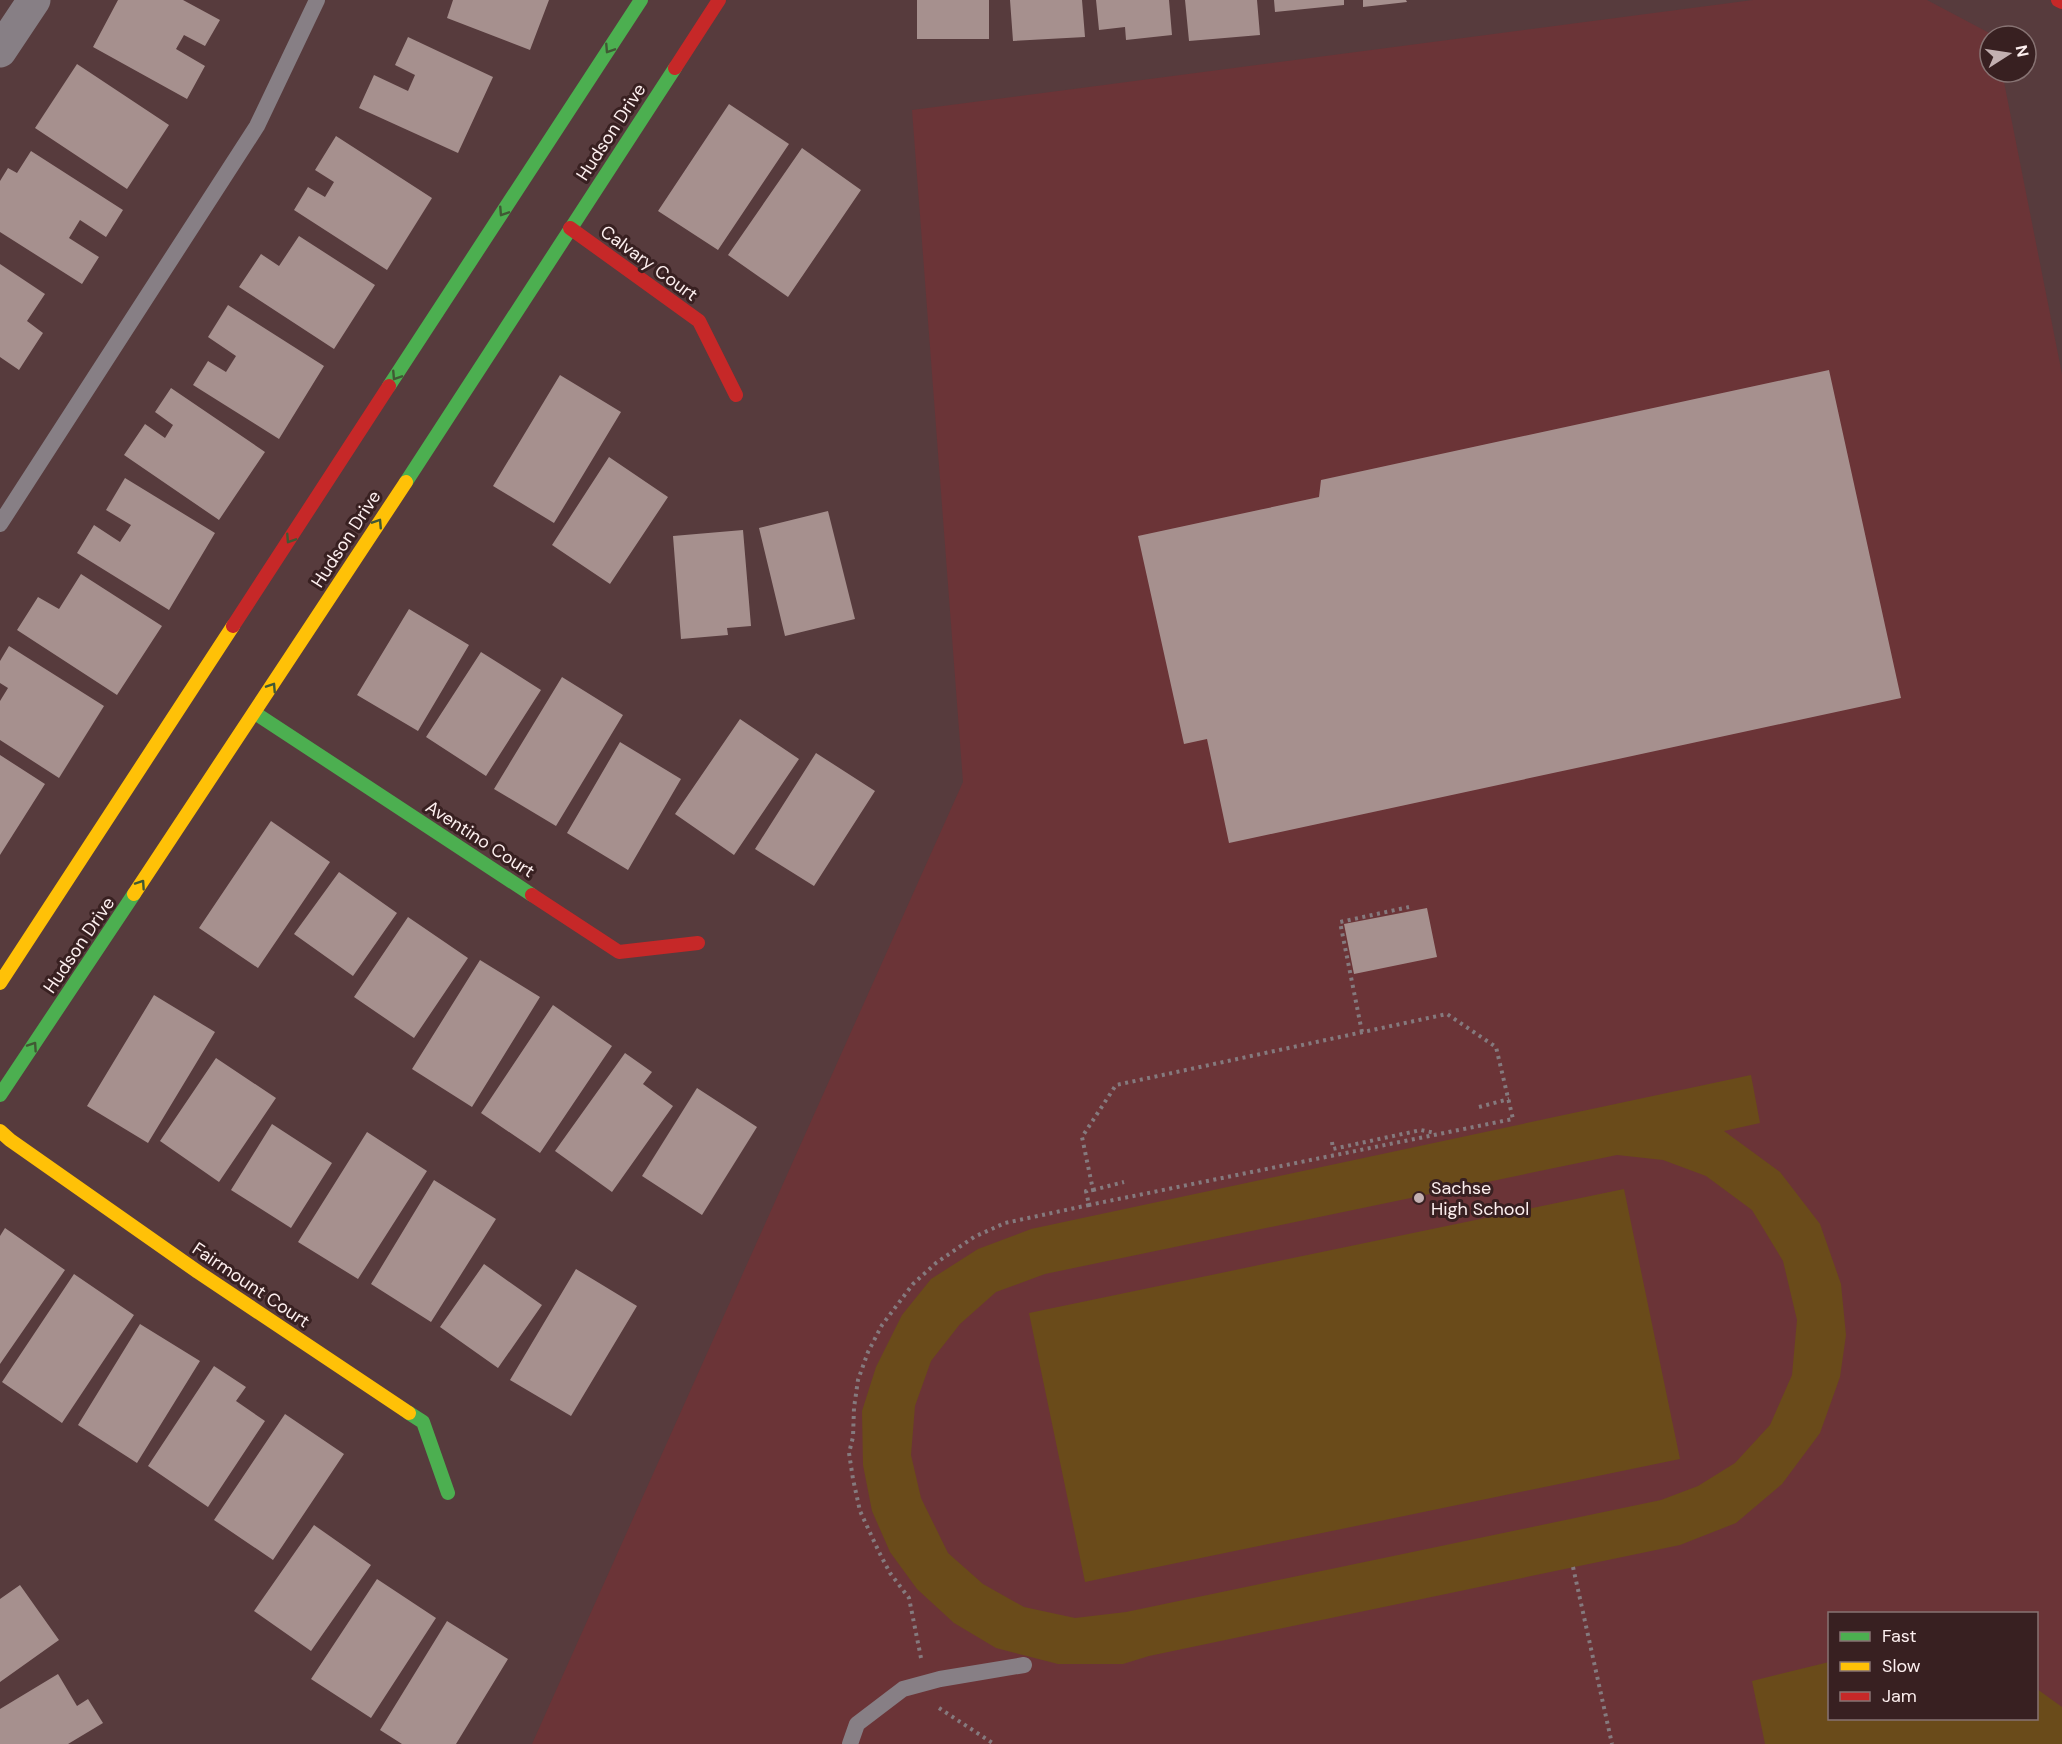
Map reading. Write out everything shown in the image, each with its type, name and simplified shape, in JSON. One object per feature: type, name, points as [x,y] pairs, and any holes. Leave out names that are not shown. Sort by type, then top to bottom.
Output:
[{"type":"street","points":[[0,51],[34,0]]},
{"type":"street","points":[[0,983],[641,0]]},
{"type":"street","name":"Hudson Drive","points":[[0,1095],[255,713],[718,0]]},
{"type":"street","name":"Calvary Court","points":[[570,228],[699,321],[736,395]]},
{"type":"street","name":"Aventino Court","points":[[255,713],[619,952],[698,943]]},
{"type":"street","name":"Fairmount Court","points":[[0,1131],[198,1272],[423,1422],[448,1493]]},
{"type":"lane","points":[[0,524],[257,126],[317,0]]},
{"type":"lane","points":[[850,1744],[857,1724],[903,1689],[1024,1665]]},
{"type":"path","points":[[1362,1032],[1340,922],[1409,907]]},
{"type":"path","points":[[994,1744],[934,1705],[927,1683],[909,1598],[890,1573],[860,1511],[849,1453],[853,1437],[854,1408],[858,1380],[868,1352],[882,1324],[913,1284],[936,1263],[974,1237],[1005,1223],[1513,1119],[1496,1047],[1447,1014],[1116,1085],[1082,1137],[1093,1190]]},
{"type":"path","points":[[1479,1107],[1509,1099]]},
{"type":"path","points":[[1332,1142],[1333,1149],[1421,1130],[1439,1134]]},
{"type":"path","points":[[1089,1205],[1086,1191],[1124,1182]]},
{"type":"path","points":[[1573,1567],[1612,1744]]},
{"type":"shaded area","name":"Sachse High School","points":[[1753,0],[1927,0],[1978,27],[1978,84],[2004,84],[2062,374],[2062,1744],[532,1744],[963,782],[912,110]]},
{"type":"shaded area","points":[[1751,1075],[1760,1123],[1724,1131],[1780,1172],[1820,1224],[1841,1284],[1846,1335],[1840,1377],[1820,1433],[1782,1484],[1736,1523],[1680,1545],[1149,1656],[1123,1664],[1058,1664],[996,1648],[954,1623],[917,1589],[890,1552],[872,1511],[863,1465],[862,1411],[876,1367],[902,1315],[931,1279],[978,1249],[1031,1229]],"holes":[[[1617,1155],[1663,1160],[1706,1176],[1752,1210],[1783,1261],[1797,1320],[1792,1375],[1770,1425],[1735,1463],[1698,1486],[1661,1500],[1126,1612],[1075,1618],[1024,1607],[983,1584],[948,1553],[921,1498],[911,1455],[915,1406],[931,1361],[960,1324],[996,1292],[1045,1274]]]},
{"type":"shaded area","points":[[1624,1189],[1680,1459],[1085,1582],[1029,1313]]},
{"type":"shaded area","points":[[1828,1662],[1828,1720],[2038,1720],[2038,1690],[2062,1707],[2062,1744],[1765,1744],[1752,1681]]},
{"type":"building","points":[[118,0],[183,0],[220,20],[205,46],[184,35],[176,49],[205,66],[187,99],[93,47]]},
{"type":"building","points":[[453,0],[549,0],[530,50],[447,18]]},
{"type":"building","points":[[917,0],[989,0],[989,39],[917,39]]},
{"type":"building","points":[[1010,0],[1082,0],[1085,37],[1013,41]]},
{"type":"building","points":[[1096,0],[1169,0],[1172,35],[1126,40],[1125,27],[1099,30]]},
{"type":"building","points":[[1185,0],[1257,0],[1260,35],[1189,41]]},
{"type":"building","points":[[1274,0],[1344,0],[1344,5],[1275,12]]},
{"type":"building","points":[[1363,0],[1406,0],[1407,2],[1363,7]]},
{"type":"building","points":[[408,37],[493,77],[458,153],[359,108],[374,75],[408,91],[415,75],[395,65]]},
{"type":"building","points":[[77,64],[169,125],[127,189],[35,128]]},
{"type":"building","points":[[729,104],[789,144],[718,250],[658,211]]},
{"type":"building","points":[[336,136],[432,198],[387,270],[294,210],[308,187],[325,197],[334,182],[315,170]]},
{"type":"building","points":[[802,148],[861,190],[788,297],[728,255]]},
{"type":"building","points":[[31,151],[123,210],[106,237],[80,220],[69,238],[99,257],[82,284],[0,232],[0,181],[8,168],[17,173]]},
{"type":"building","points":[[299,236],[375,285],[334,349],[239,287],[261,254],[279,266]]},
{"type":"building","points":[[0,264],[45,294],[27,321],[43,333],[19,370],[0,357]]},
{"type":"building","points":[[228,305],[324,366],[279,439],[193,385],[208,361],[226,372],[236,356],[208,337]]},
{"type":"building","points":[[1829,370],[1901,698],[1229,843],[1207,739],[1184,744],[1138,536],[1319,497],[1321,480]]},
{"type":"building","points":[[560,375],[621,412],[554,523],[493,486]]},
{"type":"building","points":[[171,388],[265,452],[219,520],[124,455],[145,424],[165,438],[173,425],[155,412]]},
{"type":"building","points":[[609,457],[668,497],[610,584],[552,545]]},
{"type":"building","points":[[125,478],[215,533],[169,610],[77,553],[94,525],[120,542],[131,525],[106,510]]},
{"type":"building","points":[[828,511],[855,619],[785,636],[759,528]]},
{"type":"building","points":[[743,530],[751,626],[727,628],[728,635],[681,639],[673,536]]},
{"type":"building","points":[[81,574],[162,626],[117,695],[17,630],[38,597],[59,609]]},
{"type":"building","points":[[409,609],[469,645],[418,731],[357,695]]},
{"type":"building","points":[[9,646],[104,706],[59,778],[0,740],[0,701],[8,688],[0,683],[0,661]]},
{"type":"building","points":[[481,652],[541,690],[486,776],[426,737]]},
{"type":"building","points":[[562,677],[623,715],[556,826],[494,789]]},
{"type":"building","points":[[740,719],[799,759],[734,855],[675,814]]},
{"type":"building","points":[[620,742],[681,779],[628,870],[567,833]]},
{"type":"building","points":[[816,753],[875,791],[814,886],[755,849]]},
{"type":"building","points":[[0,755],[45,784],[0,855]]},
{"type":"building","points":[[271,821],[330,862],[258,968],[199,928]]},
{"type":"building","points":[[339,872],[397,913],[353,976],[294,934]]},
{"type":"building","points":[[1427,908],[1437,957],[1354,974],[1344,924]]},
{"type":"building","points":[[408,917],[468,958],[414,1038],[354,997]]},
{"type":"building","points":[[480,960],[540,997],[472,1107],[412,1069]]},
{"type":"building","points":[[154,995],[215,1032],[148,1143],[87,1106]]},
{"type":"building","points":[[553,1005],[612,1046],[540,1153],[481,1113]]},
{"type":"building","points":[[625,1053],[652,1072],[643,1084],[673,1106],[612,1192],[555,1151]]},
{"type":"building","points":[[216,1058],[276,1098],[219,1182],[160,1141]]},
{"type":"building","points":[[697,1088],[757,1127],[702,1215],[642,1176]]},
{"type":"building","points":[[272,1124],[332,1163],[291,1228],[231,1190]]},
{"type":"building","points":[[367,1132],[427,1171],[358,1279],[298,1242]]},
{"type":"building","points":[[434,1180],[496,1219],[431,1322],[371,1284]]},
{"type":"building","points":[[5,1228],[65,1270],[0,1364],[0,1236]]},
{"type":"building","points":[[484,1264],[542,1305],[498,1368],[440,1327]]},
{"type":"building","points":[[576,1269],[637,1306],[571,1416],[510,1380]]},
{"type":"building","points":[[74,1274],[134,1315],[62,1423],[2,1382]]},
{"type":"building","points":[[140,1324],[200,1361],[137,1463],[78,1425]]},
{"type":"building","points":[[214,1366],[246,1387],[236,1401],[265,1421],[208,1507],[148,1466]]},
{"type":"building","points":[[285,1414],[344,1454],[273,1560],[214,1520]]},
{"type":"building","points":[[314,1525],[371,1565],[311,1651],[254,1611]]},
{"type":"building","points":[[377,1579],[436,1618],[371,1718],[311,1679]]},
{"type":"building","points":[[20,1585],[59,1640],[0,1682],[0,1599]]},
{"type":"building","points":[[447,1621],[508,1659],[456,1744],[402,1744],[380,1730]]},
{"type":"building","points":[[58,1674],[77,1706],[88,1699],[103,1723],[68,1744],[0,1744],[0,1709]]},
{"type":"traffic: fast","points":[[389,386],[641,0]]},
{"type":"traffic: fast","points":[[406,482],[675,68]]},
{"type":"traffic: fast","points":[[255,713],[532,895]]},
{"type":"traffic: fast","points":[[0,1095],[134,894]]},
{"type":"traffic: fast","points":[[409,1413],[423,1422],[448,1493]]},
{"type":"traffic: slow","points":[[134,894],[406,482]]},
{"type":"traffic: slow","points":[[0,983],[233,626]]},
{"type":"traffic: slow","points":[[0,1131],[198,1272],[409,1413]]},
{"type":"traffic: jam","points":[[675,68],[719,0]]},
{"type":"traffic: jam","points":[[2058,0],[2062,2]]},
{"type":"traffic: jam","points":[[570,228],[699,321],[736,395]]},
{"type":"traffic: jam","points":[[233,626],[389,386]]},
{"type":"traffic: jam","points":[[532,895],[619,952],[698,943]]},
{"type":"place","name":"Sachse High School","points":[[1419,1198]]}]
